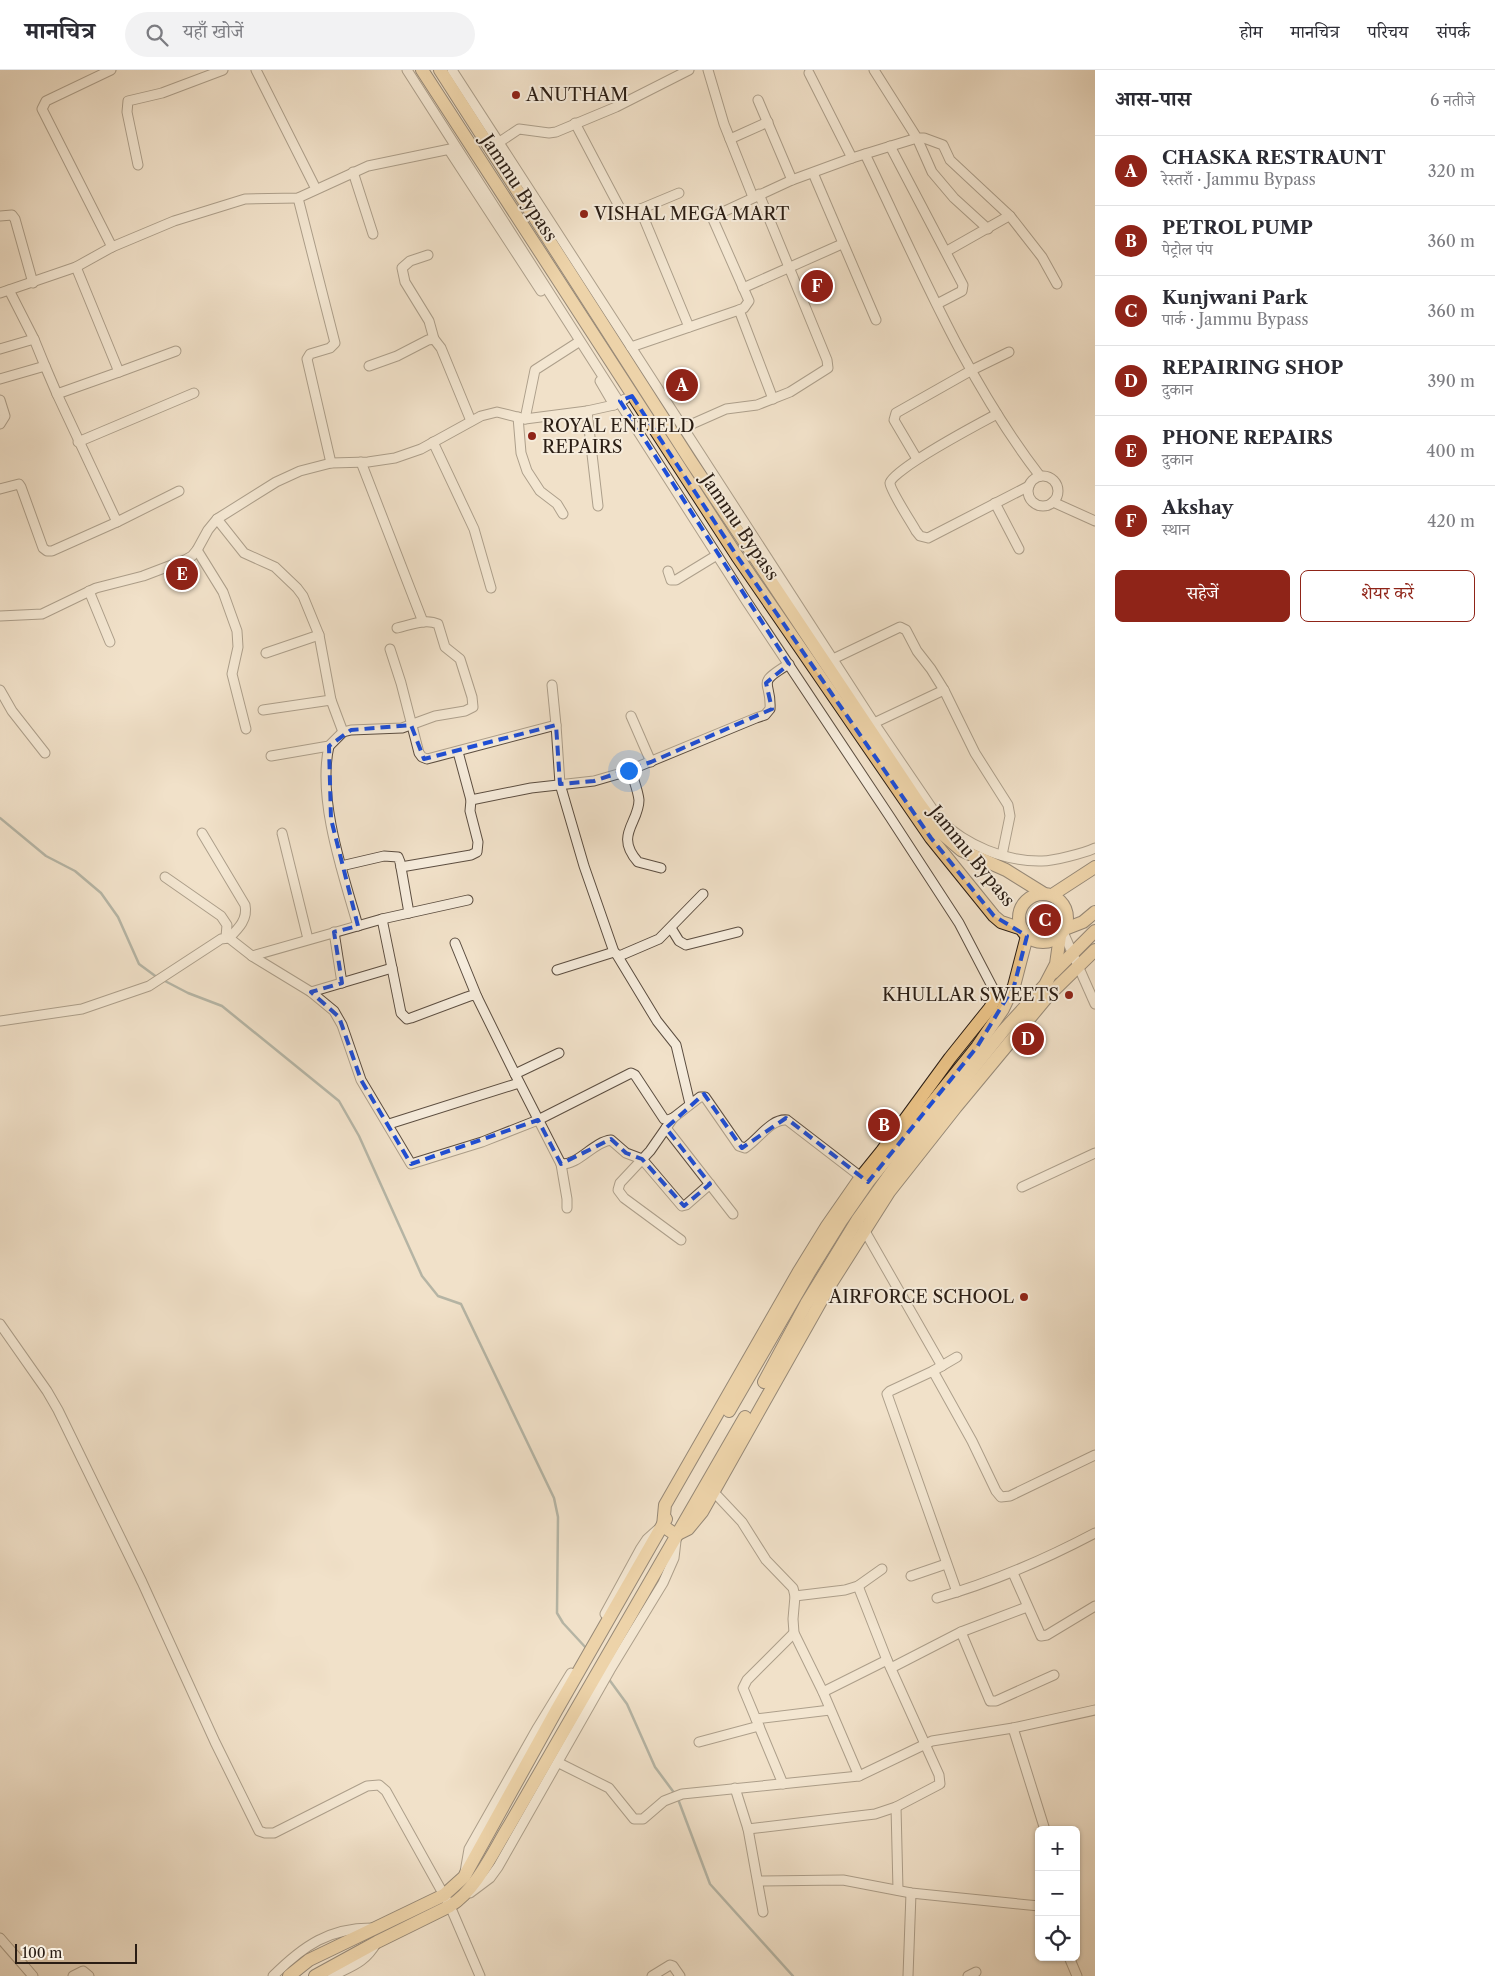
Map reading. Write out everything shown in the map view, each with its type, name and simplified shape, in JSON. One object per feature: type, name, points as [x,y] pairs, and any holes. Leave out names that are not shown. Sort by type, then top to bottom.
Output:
[{"type":"highway","name":"Jammu Bypass","points":[[422,70],[737,556],[931,838],[994,916],[1001,922],[1024,932]]},
{"type":"highway","name":"Jammu Bypass","points":[[440,70],[690,460],[939,831],[961,850],[1006,870],[1047,894]]},
{"type":"highway","points":[[1047,894],[1095,867]]},
{"type":"highway","points":[[865,1180],[896,1156],[934,1108],[1006,1004],[1014,986],[1024,932],[1019,913],[1022,905],[1035,894],[1047,894],[1059,899],[1067,913],[1052,974]]},
{"type":"highway","points":[[1024,932],[1038,941],[1045,942],[1083,922],[1095,912]]},
{"type":"highway","points":[[934,1108],[1038,994],[1052,974],[1095,931]]},
{"type":"highway","points":[[315,1976],[468,1891],[599,1681],[676,1535],[710,1488],[806,1304],[875,1204],[1048,996],[1095,950]]},
{"type":"highway","points":[[289,1976],[308,1960],[377,1928],[451,1900],[583,1659],[663,1526],[810,1271],[865,1180],[912,1110],[990,1008],[994,1001],[995,992]]},
{"type":"highway","points":[[912,1110],[956,1107]]},
{"type":"highway","points":[[875,1204],[896,1156]]},
{"type":"highway","points":[[663,1526],[676,1535]]},
{"type":"street","points":[[111,70],[46,101],[42,109],[112,247]]},
{"type":"street","points":[[138,165],[127,112],[128,101],[162,94],[224,70]]},
{"type":"street","points":[[256,70],[316,190]]},
{"type":"street","points":[[407,70],[452,149],[617,403]]},
{"type":"street","points":[[452,70],[874,723],[940,820],[952,832],[978,847],[1002,855],[1043,862],[1095,848]]},
{"type":"street","points":[[498,143],[519,129],[549,133],[556,132],[616,107],[689,70]]},
{"type":"street","points":[[683,428],[726,409],[757,405],[790,392],[828,368],[788,268],[730,139],[708,70]]},
{"type":"street","points":[[874,70],[917,138],[932,172],[954,198],[988,229]]},
{"type":"street","points":[[809,73],[852,158]]},
{"type":"street","points":[[758,100],[792,180]]},
{"type":"street","points":[[730,139],[768,122]]},
{"type":"street","points":[[575,123],[622,212],[626,214],[679,193]]},
{"type":"street","points":[[631,347],[739,310],[744,308],[749,301],[712,217],[792,180],[852,158],[917,138],[924,138],[943,145],[950,160],[1010,216],[1036,248],[1057,284]]},
{"type":"street","points":[[890,146],[947,251],[963,288],[937,304]]},
{"type":"street","points":[[117,522],[78,442],[34,339],[4,291],[34,283],[76,267],[112,247],[174,221],[245,200],[298,198],[368,166],[452,149]]},
{"type":"street","points":[[865,154],[937,304],[972,370],[997,414],[1040,476]]},
{"type":"street","points":[[353,172],[374,234]]},
{"type":"street","points":[[814,173],[842,244],[876,320]]},
{"type":"street","points":[[298,198],[335,343],[330,348],[310,354],[308,359],[331,463]]},
{"type":"street","points":[[640,209],[689,327]]},
{"type":"street","points":[[0,216],[12,215],[15,219],[34,283]]},
{"type":"street","points":[[947,251],[1010,216]]},
{"type":"street","points":[[743,288],[842,244]]},
{"type":"street","points":[[428,255],[410,261],[402,268],[405,282],[429,321],[434,339],[441,348],[471,421]]},
{"type":"street","points":[[76,267],[119,372]]},
{"type":"street","points":[[530,269],[890,817],[958,924],[995,992]]},
{"type":"street","points":[[739,310],[773,398]]},
{"type":"street","points":[[0,349],[34,339]]},
{"type":"street","points":[[369,366],[397,356],[428,340],[434,339]]},
{"type":"street","points":[[563,514],[557,504],[540,491],[527,471],[521,453],[521,418],[535,370],[577,343]]},
{"type":"street","points":[[57,394],[176,351]]},
{"type":"street","points":[[916,460],[894,420],[896,413],[972,370],[1009,352]]},
{"type":"street","points":[[0,379],[45,366]]},
{"type":"street","points":[[78,442],[194,393]]},
{"type":"street","points":[[0,616],[42,614],[88,592],[143,576],[192,556],[217,519],[276,482],[300,472],[331,463],[395,458],[433,442],[471,421],[497,412],[521,418],[587,411],[617,403],[632,396]]},
{"type":"street","points":[[0,400],[5,416],[0,424]]},
{"type":"street","points":[[587,411],[598,506]]},
{"type":"street","points":[[997,414],[916,460],[894,475],[890,484],[920,536],[928,538],[1029,486],[1035,478],[1040,476],[1050,477],[1057,484],[1058,494],[1053,502],[1044,506],[1035,503],[1029,496],[1029,486]]},
{"type":"street","points":[[433,442],[474,529],[491,588]]},
{"type":"street","points":[[361,462],[424,622]]},
{"type":"street","points":[[0,489],[16,483],[21,487],[43,548],[47,551],[52,551],[117,522],[179,491]]},
{"type":"street","points":[[1053,502],[1095,521]]},
{"type":"street","points":[[995,503],[1019,549]]},
{"type":"street","points":[[217,519],[244,553],[275,567],[303,596],[319,635],[331,700],[343,732]]},
{"type":"street","points":[[197,550],[223,592],[237,631],[238,647],[232,674],[246,729]]},
{"type":"street","points":[[668,571],[671,580],[676,580],[718,555]]},
{"type":"street","points":[[88,592],[110,642]]},
{"type":"street","points":[[358,926],[340,866],[328,798],[327,756],[329,746],[343,732],[351,730],[393,730],[435,716],[472,709],[474,704],[460,659],[444,647],[438,624],[424,622],[397,628]]},
{"type":"street","points":[[834,659],[903,627],[944,690],[975,753],[1010,811],[1002,855]]},
{"type":"street","points":[[266,653],[319,635]]},
{"type":"street","points":[[390,649],[419,753],[422,757],[432,758],[458,752],[556,725]]},
{"type":"street","points":[[471,800],[560,784],[594,781],[631,770],[765,715],[770,709],[767,688],[768,680],[774,673],[789,664]]},
{"type":"street","points":[[552,685],[560,784],[584,866],[615,954],[657,1021],[676,1044],[690,1104]]},
{"type":"street","points":[[0,690],[12,711],[45,752]]},
{"type":"street","points":[[874,723],[944,690]]},
{"type":"street","points":[[263,710],[331,700]]},
{"type":"street","points":[[631,716],[651,762]]},
{"type":"street","points":[[271,756],[329,746]]},
{"type":"street","points":[[401,867],[471,855],[477,852],[478,842],[470,811],[471,800],[458,752]]},
{"type":"street","points":[[631,770],[639,800],[628,834],[631,852],[638,862],[662,868]]},
{"type":"street","points":[[0,1021],[82,1009],[137,991],[227,938],[243,922],[246,910],[245,905],[202,833]]},
{"type":"street","points":[[282,833],[308,940]]},
{"type":"street","points":[[340,866],[374,858],[393,856],[399,858],[409,913]]},
{"type":"street","points":[[165,877],[221,916],[227,925],[227,938]]},
{"type":"street","points":[[557,970],[615,954],[624,954],[652,943],[671,928],[703,894]]},
{"type":"street","points":[[252,956],[382,919],[468,900]]},
{"type":"street","points":[[382,919],[401,1013],[407,1019],[473,995],[477,997]]},
{"type":"street","points":[[671,928],[679,941],[686,945],[738,932]]},
{"type":"street","points":[[334,932],[342,983]]},
{"type":"street","points":[[1062,932],[1095,1004]]},
{"type":"street","points":[[227,938],[252,956],[312,992],[334,1011],[338,1017],[361,1080],[389,1124],[411,1164],[482,1142],[538,1120],[631,1073],[635,1076],[661,1117],[668,1120],[673,1118]]},
{"type":"street","points":[[455,943],[477,997],[561,1164],[567,1208]]},
{"type":"street","points":[[312,992],[392,968]]},
{"type":"street","points":[[515,1074],[559,1053]]},
{"type":"street","points":[[389,1124],[519,1083]]},
{"type":"street","points":[[680,1240],[624,1198],[618,1190],[620,1183],[642,1159],[673,1118],[700,1097],[705,1097],[742,1148],[749,1146],[779,1120],[787,1120],[865,1180]]},
{"type":"street","points":[[666,1128],[733,1214]]},
{"type":"street","points":[[561,1164],[569,1163],[607,1140],[614,1141],[626,1153],[642,1159],[682,1206],[686,1205],[710,1184]]},
{"type":"street","points":[[1022,1187],[1095,1154]]},
{"type":"street","points":[[861,1225],[942,1366]]},
{"type":"street","points":[[0,1324],[47,1391],[62,1418],[142,1582],[215,1742],[259,1831],[274,1833],[367,1786],[379,1785],[386,1791],[451,1900],[480,1976]]},
{"type":"street","points":[[956,1592],[887,1394],[957,1358]]},
{"type":"street","points":[[932,1371],[972,1441],[996,1491],[1002,1497],[1010,1496],[1095,1455]]},
{"type":"street","points":[[710,1488],[742,1522],[766,1560],[791,1584],[795,1596],[792,1620],[794,1633],[859,1776]]},
{"type":"street","points":[[937,1598],[1014,1573],[1095,1533]]},
{"type":"street","points":[[911,1576],[946,1564]]},
{"type":"street","points":[[795,1596],[845,1590],[858,1586],[882,1569]]},
{"type":"street","points":[[1014,1573],[1041,1636],[1044,1637],[1095,1606]]},
{"type":"street","points":[[748,1829],[866,1815],[896,1807],[938,1787],[940,1784],[939,1774],[889,1664],[858,1586]]},
{"type":"street","points":[[822,1692],[962,1632],[1027,1607]]},
{"type":"street","points":[[962,1632],[990,1701],[996,1701],[1054,1675]]},
{"type":"street","points":[[783,1784],[744,1692],[743,1684],[794,1633]]},
{"type":"street","points":[[451,1900],[480,1886],[498,1867],[559,1763],[599,1681]]},
{"type":"street","points":[[699,1742],[758,1723],[830,1710]]},
{"type":"street","points":[[559,1763],[609,1788],[634,1819],[643,1819],[669,1797],[735,1788],[859,1776],[924,1744],[954,1737],[1013,1728],[1095,1710]]},
{"type":"street","points":[[1013,1728],[1044,1826]]},
{"type":"street","points":[[735,1788],[748,1829],[763,1912]]},
{"type":"street","points":[[896,1807],[898,1890]]},
{"type":"street","points":[[758,1881],[843,1880],[911,1893],[1035,1906]]},
{"type":"street","points":[[908,1976],[911,1893]]},
{"type":"street","points":[[273,1976],[312,1943],[331,1934],[343,1929],[377,1928]]},
{"type":"street","points":[[0,1938],[33,1976]]},
{"type":"street","points":[[333,1976],[363,1960],[370,1954],[377,1942]]},
{"type":"street","points":[[1071,1961],[1077,1976]]},
{"type":"street","points":[[652,1976],[670,1965],[680,1976]]},
{"type":"street","points":[[74,1976],[83,1971],[89,1976]]},
{"type":"highlighted area","points":[[632,396],[737,556],[931,838],[994,916],[1027,936],[1014,986],[977,1047],[868,1182],[786,1118],[742,1148],[704,1094],[666,1128],[710,1184],[684,1206],[642,1159],[626,1153],[611,1139],[561,1164],[538,1120],[411,1164],[361,1080],[339,1017],[311,992],[342,983],[334,932],[358,926],[331,819],[329,746],[351,730],[411,725],[424,759],[556,725],[560,784],[594,781],[651,762],[772,709],[766,683],[789,664],[620,401]]},
{"type":"waterway","points":[[0,818],[46,856],[75,871],[101,893],[118,917],[139,964],[158,978]]},
{"type":"waterway","points":[[163,980],[188,993],[222,1006],[339,1101],[359,1136],[422,1276],[438,1296],[461,1304],[554,1498],[558,1517],[557,1613],[563,1623],[587,1649]]},
{"type":"waterway","points":[[608,1678],[627,1704],[655,1767],[675,1794]]},
{"type":"waterway","points":[[678,1799],[710,1884],[793,1976]]},
{"type":"place","name":"ANUTHAM","points":[[516,95]]},
{"type":"place","name":"VISHAL MEGA MART","points":[[584,214]]},
{"type":"place","name":"Akshay","points":[[817,286]]},
{"type":"place","name":"CHASKA RESTRAUNT","points":[[682,385]]},
{"type":"place","name":"ROYAL ENFIELD REPAIRS","points":[[532,436]]},
{"type":"place","name":"PHONE REPAIRS","points":[[182,574]]},
{"type":"place","name":"Kunjwani Park","points":[[1045,920]]},
{"type":"place","name":"KHULLAR SWEETS","points":[[1069,995]]},
{"type":"place","name":"REPAIRING SHOP","points":[[1028,1039]]},
{"type":"place","name":"PETROL PUMP","points":[[884,1125]]},
{"type":"place","name":"AIRFORCE SCHOOL","points":[[1024,1297]]}]
